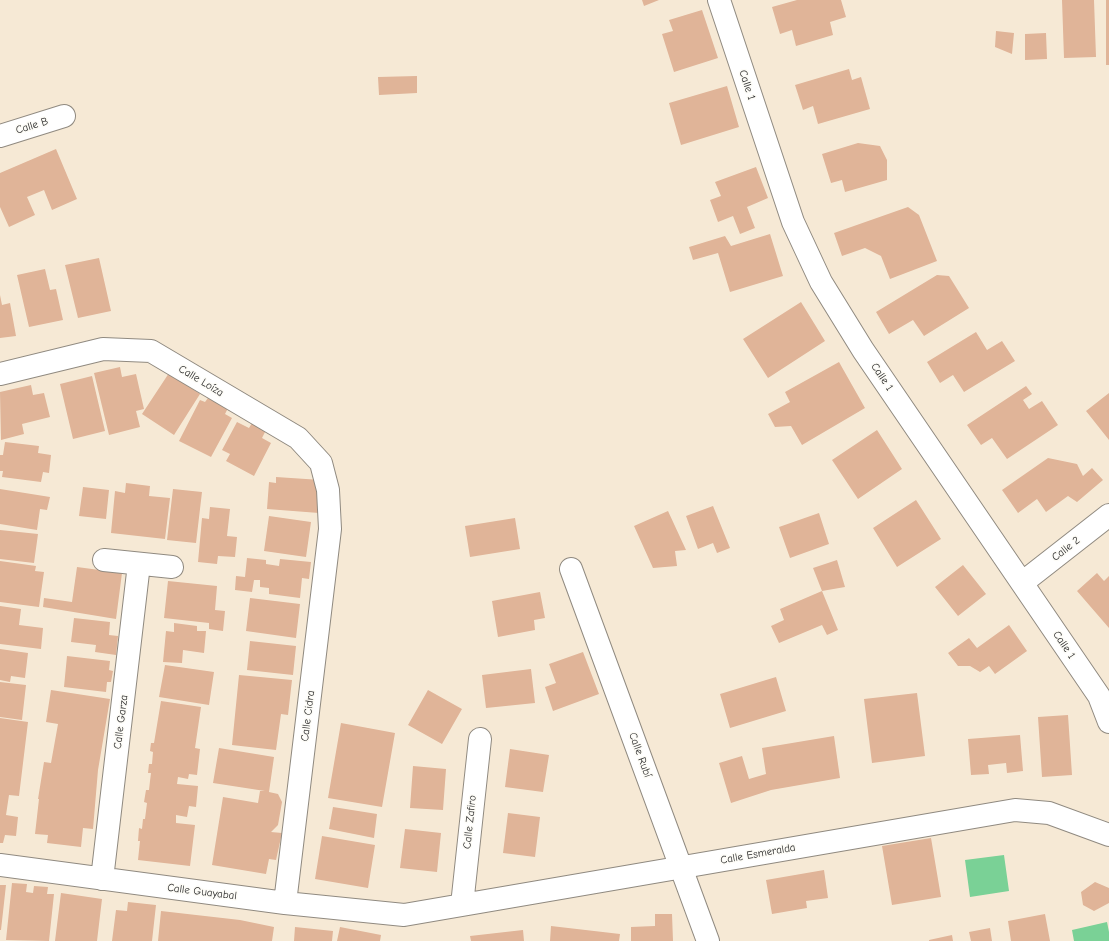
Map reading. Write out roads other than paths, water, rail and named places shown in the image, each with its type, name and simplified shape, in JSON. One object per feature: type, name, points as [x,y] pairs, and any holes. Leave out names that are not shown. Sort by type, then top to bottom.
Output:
[{"type":"street","name":"Calle 1","points":[[719,0],[793,222],[821,282],[863,350],[1099,696],[1109,722]]},
{"type":"street","name":"Calle B","points":[[0,136],[64,116]]},
{"type":"street","name":"Calle Loíza","points":[[0,374],[103,349],[151,351],[298,438],[321,463],[328,490],[330,529]]},
{"type":"street","name":"Calle 2","points":[[1022,584],[1109,515]]},
{"type":"street","name":"Calle Cidra","points":[[285,903],[330,529]]},
{"type":"street","points":[[104,560],[172,567]]},
{"type":"street","name":"Calle Garza","points":[[102,879],[139,564]]},
{"type":"street","name":"Calle Rubí","points":[[572,569],[708,941]]},
{"type":"street","name":"Calle Zafiro","points":[[462,905],[480,739]]},
{"type":"street","name":"Calle Esmeralda","points":[[404,914],[1015,810],[1049,813],[1109,835]]},
{"type":"street","name":"Calle Guayabal","points":[[0,865],[285,903],[404,914]]}]
